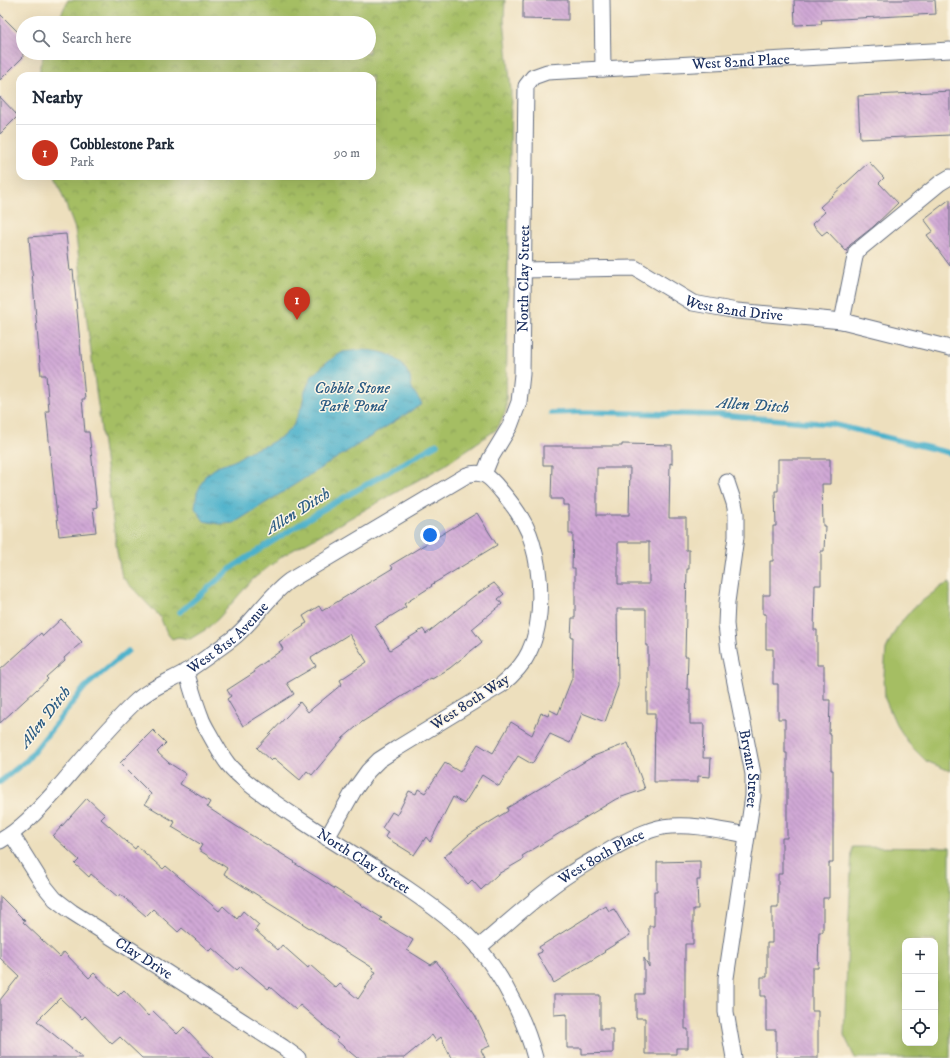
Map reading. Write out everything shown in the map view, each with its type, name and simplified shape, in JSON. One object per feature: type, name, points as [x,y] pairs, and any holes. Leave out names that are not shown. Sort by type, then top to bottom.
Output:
[{"type":"street","points":[[602,0],[603,69]]},
{"type":"street","name":"West 82nd Place","points":[[533,77],[547,72],[950,50]]},
{"type":"street","name":"North Clay Street","points":[[484,474],[490,459],[510,426],[520,402],[524,270],[526,86],[533,77]]},
{"type":"street","points":[[842,321],[856,252],[940,183],[950,177]]},
{"type":"street","name":"West 82nd Drive","points":[[524,270],[635,268],[693,303],[737,311],[842,321],[950,348]]},
{"type":"street","name":"West 81st Avenue","points":[[6,838],[34,814],[132,704],[155,687],[186,671],[211,655],[234,638],[289,581],[467,475],[475,472],[484,474]]},
{"type":"street","name":"West 80th Way","points":[[328,838],[353,792],[368,771],[379,760],[501,685],[518,670],[528,653],[536,634],[540,585],[539,572],[532,541],[513,506],[492,481],[484,474]]},
{"type":"street","name":"Bryant Street","points":[[727,482],[736,513],[736,537],[726,624],[729,652],[753,774],[753,796],[726,978],[726,1012],[734,1058]]},
{"type":"street","name":"North Clay Street","points":[[186,671],[201,719],[229,766],[241,778],[268,799],[416,894],[458,928],[478,948],[491,964],[500,979],[517,1009],[532,1045],[535,1058]]},
{"type":"street","name":"West 80th Place","points":[[478,948],[565,877],[630,839],[656,828],[685,826],[747,835]]},
{"type":"street","name":"Clay Drive","points":[[6,838],[55,899],[72,912],[298,1058]]},
{"type":"green space","points":[[68,0],[505,0],[504,20],[511,90],[506,410],[497,429],[445,465],[284,555],[253,579],[218,619],[205,630],[190,639],[178,637],[172,639],[167,633],[160,617],[122,577],[117,552],[75,229],[57,180],[376,180],[376,72],[40,72],[40,65],[42,60],[376,60],[376,16],[60,16]]},
{"type":"green space","points":[[950,583],[950,771],[926,761],[909,744],[895,722],[885,699],[884,675],[886,649],[897,627],[913,608],[942,586]]},
{"type":"green space","points":[[852,847],[950,848],[950,1058],[855,1058],[844,1035]]},
{"type":"water","name":"Cobble Stone Park Pond","points":[[361,350],[383,353],[400,362],[409,375],[412,388],[422,404],[234,523],[220,524],[204,521],[195,508],[197,493],[205,476],[217,467],[234,461],[250,451],[267,445],[283,436],[293,426],[302,406],[305,391],[312,376],[327,362],[343,352]]},
{"type":"building","points":[[523,0],[568,0],[568,20],[523,19]]},
{"type":"building","points":[[794,0],[935,0],[936,14],[821,20],[822,24],[795,25]]},
{"type":"building","points":[[0,14],[16,30],[16,60],[20,60],[0,80]]},
{"type":"building","points":[[950,91],[950,135],[860,139],[858,96]]},
{"type":"building","points":[[0,97],[16,114],[16,118],[0,134]]},
{"type":"building","points":[[869,162],[884,178],[879,183],[898,203],[873,227],[850,245],[846,251],[827,231],[822,235],[812,224],[825,212],[820,207]]},
{"type":"building","points":[[950,199],[950,266],[927,235],[933,231],[924,219]]},
{"type":"building","points":[[66,234],[70,271],[73,270],[78,321],[85,399],[82,399],[85,432],[89,432],[97,507],[93,508],[96,532],[59,536],[46,411],[49,411],[46,375],[41,375],[29,237]]},
{"type":"building","points":[[622,444],[672,445],[672,464],[670,463],[669,518],[686,518],[686,550],[689,550],[689,569],[687,569],[685,656],[688,656],[687,689],[690,689],[690,724],[704,724],[703,758],[711,758],[710,777],[698,776],[698,782],[654,782],[655,713],[647,713],[648,645],[646,645],[646,609],[617,609],[618,686],[605,722],[582,713],[570,743],[550,734],[532,764],[518,756],[499,786],[482,775],[464,804],[453,797],[430,842],[426,837],[414,855],[385,837],[388,832],[382,828],[392,812],[397,815],[409,791],[416,794],[418,789],[425,793],[445,763],[460,772],[478,744],[493,753],[511,722],[532,735],[541,713],[548,716],[550,710],[558,714],[572,678],[573,637],[571,637],[572,618],[575,618],[575,568],[572,568],[573,534],[569,534],[569,505],[563,505],[563,499],[551,499],[552,465],[543,465],[543,446],[622,446]],"holes":[[[597,468],[630,468],[629,515],[597,515]],[[618,542],[649,542],[649,584],[618,584]]]},
{"type":"building","points":[[778,459],[830,459],[830,484],[822,484],[823,526],[825,526],[824,551],[821,551],[821,585],[815,585],[814,630],[817,630],[817,665],[824,665],[824,700],[830,700],[829,734],[831,734],[831,770],[833,770],[833,863],[829,863],[829,898],[823,898],[823,932],[819,932],[818,968],[812,968],[812,1011],[818,1011],[818,1058],[776,1058],[776,1030],[766,1030],[766,996],[761,996],[761,977],[767,977],[767,943],[772,943],[772,907],[778,907],[778,874],[782,874],[782,838],[787,838],[787,753],[785,753],[785,719],[778,719],[778,684],[773,684],[773,649],[766,649],[766,614],[763,614],[763,595],[770,595],[770,561],[773,561],[773,526],[776,526],[775,491],[778,491]]},
{"type":"building","points":[[477,513],[497,545],[431,585],[432,586],[404,604],[406,607],[375,626],[390,650],[423,629],[426,634],[474,596],[494,583],[504,594],[498,599],[502,604],[472,629],[482,642],[450,668],[432,679],[431,678],[362,722],[343,738],[312,775],[307,771],[300,780],[274,758],[271,761],[257,748],[300,702],[308,712],[342,684],[340,680],[367,662],[349,634],[311,658],[316,666],[287,683],[294,694],[243,726],[227,699],[231,696],[227,690],[255,672],[254,670],[283,649],[279,642],[307,623],[303,616],[319,606],[322,611],[393,568],[391,565]]},
{"type":"building","points":[[61,619],[82,642],[46,677],[48,679],[0,723],[0,670],[41,633],[43,636]]},
{"type":"building","points":[[153,730],[166,743],[157,752],[169,763],[186,774],[180,784],[210,802],[207,807],[382,918],[380,920],[413,940],[407,950],[431,965],[436,961],[475,1015],[490,1046],[481,1050],[485,1058],[451,1058],[441,1037],[436,1041],[432,1035],[404,1058],[357,1058],[336,1040],[338,1038],[300,1005],[296,1010],[270,987],[268,989],[241,966],[237,970],[212,948],[209,951],[182,928],[178,932],[153,909],[146,916],[120,894],[118,897],[91,874],[89,877],[75,864],[79,860],[53,836],[87,798],[105,815],[101,819],[135,849],[137,846],[163,869],[166,866],[219,911],[223,906],[237,919],[243,911],[259,925],[255,930],[278,950],[282,945],[308,968],[310,965],[336,988],[340,984],[358,999],[376,972],[372,970],[373,968],[224,874],[227,868],[199,850],[202,845],[172,827],[175,822],[145,804],[151,794],[120,763]]},
{"type":"building","points":[[628,743],[645,789],[616,799],[522,856],[524,859],[498,874],[481,890],[472,880],[468,884],[444,857],[469,835],[508,811],[507,808],[594,756]]},
{"type":"building","points":[[700,861],[700,880],[697,880],[698,909],[693,909],[693,944],[685,944],[685,1029],[688,1029],[688,1048],[676,1048],[676,1054],[645,1054],[645,1018],[636,1018],[636,994],[644,994],[644,958],[649,967],[649,926],[654,926],[654,891],[657,891],[657,862]]},
{"type":"building","points":[[0,896],[25,921],[23,922],[60,957],[64,952],[89,978],[94,973],[118,996],[124,990],[148,1016],[153,1011],[177,1034],[184,1027],[214,1058],[142,1058],[120,1037],[112,1044],[85,1016],[82,1019],[60,998],[37,1021],[83,1058],[0,1058],[0,1000],[19,976],[0,958]]},
{"type":"building","points":[[605,905],[609,911],[614,909],[630,935],[554,983],[537,954],[542,952],[539,947]]},
{"type":"building","points":[[554,995],[600,995],[600,1029],[613,1029],[613,1053],[582,1054],[582,1048],[567,1048],[567,1014],[554,1015]]},
{"type":"waterway","name":"Allen Ditch","points":[[551,413],[584,412],[719,415],[832,424],[950,453]]},
{"type":"waterway","name":"Allen Ditch","points":[[180,612],[234,566],[322,510],[437,444]]},
{"type":"waterway","name":"Allen Ditch","points":[[0,782],[27,760],[85,687],[128,651]]},
{"type":"place","name":"Cobblestone Park","points":[[297,320]]}]
